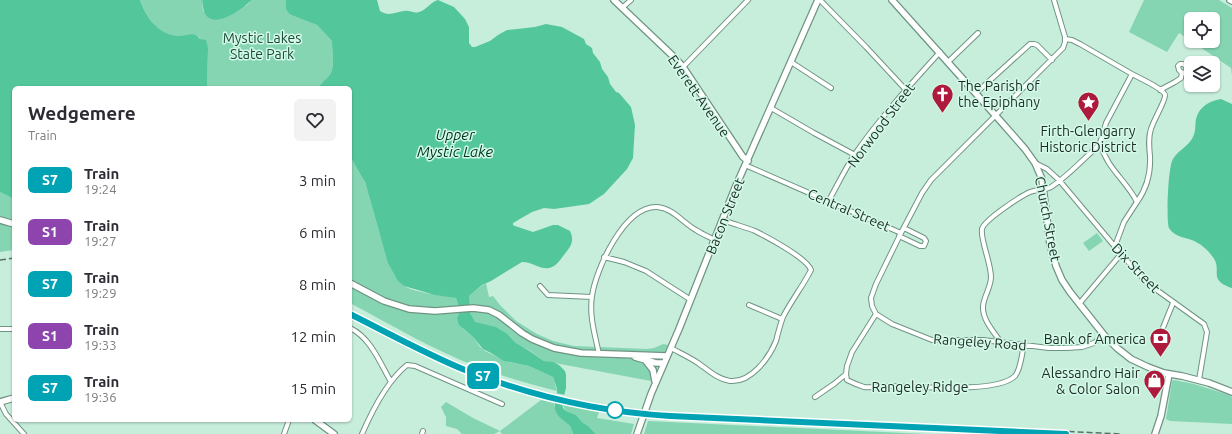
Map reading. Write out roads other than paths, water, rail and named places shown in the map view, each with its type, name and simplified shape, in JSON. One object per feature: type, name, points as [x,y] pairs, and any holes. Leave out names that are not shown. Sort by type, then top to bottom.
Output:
[{"type":"main road","name":"Everett Avenue","points":[[614,0],[683,67],[747,163]]},
{"type":"main road","name":"Bacon Street","points":[[637,434],[655,384],[668,356],[723,220],[819,0]]},
{"type":"main road","name":"Church Street","points":[[892,0],[976,93],[1025,149],[1035,163],[1041,176],[1044,190],[1048,234],[1062,280],[1104,335],[1131,359],[1169,374],[1199,380],[1232,392]]},
{"type":"main road","points":[[0,220],[12,223]]},
{"type":"main road","points":[[352,284],[384,301],[402,307],[424,311],[458,310],[470,308],[484,309],[493,312],[522,333],[543,345],[569,351],[599,354],[668,356]]},
{"type":"main road","points":[[627,355],[644,360],[664,363]]},
{"type":"main road","points":[[644,360],[653,370],[655,384]]},
{"type":"main road","points":[[1155,434],[1161,416],[1169,374]]},
{"type":"main road","points":[[0,402],[12,399]]},
{"type":"main road","points":[[318,422],[334,434]]},
{"type":"street","points":[[622,8],[631,0]]},
{"type":"street","points":[[683,67],[748,0]]},
{"type":"street","points":[[819,0],[906,90]]},
{"type":"street","points":[[1054,0],[1065,39],[1072,40],[1080,44],[1160,90],[1165,95],[1165,99],[1155,117],[1149,138],[1150,173],[1146,186],[1138,202],[1121,228],[1117,242],[1114,246]]},
{"type":"street","points":[[948,62],[978,33]]},
{"type":"street","name":"Central Street","points":[[747,163],[828,202],[900,234],[922,193],[931,180],[1052,60],[1064,47],[1065,39]]},
{"type":"street","points":[[976,93],[1030,44],[1037,45],[1052,60]]},
{"type":"street","name":"Norwood Street","points":[[828,202],[855,155],[906,90],[940,52]]},
{"type":"street","points":[[791,62],[831,88]]},
{"type":"street","points":[[1160,90],[1181,78],[1182,73]]},
{"type":"street","points":[[1000,341],[987,322],[984,314],[983,306],[991,280],[991,274],[990,264],[982,234],[983,227],[986,222],[995,215],[1030,192],[1034,190],[1044,190],[1050,187],[1100,144],[1106,123],[1132,74]]},
{"type":"street","points":[[771,108],[855,155]]},
{"type":"street","points":[[1100,144],[1111,167],[1128,185],[1138,202]]},
{"type":"street","name":"Dix Street","points":[[1035,163],[1047,170],[1059,180],[1147,283],[1203,323],[1207,334],[1199,380]]},
{"type":"street","points":[[599,354],[593,330],[591,313],[592,297],[597,275],[604,257],[617,237],[633,217],[639,212],[652,207],[665,209],[672,212],[695,230],[715,240]]},
{"type":"street","points":[[671,348],[718,377],[730,381],[746,377],[752,373],[765,359],[775,342],[782,319],[811,270],[810,266],[796,255],[772,240],[754,231],[723,220]]},
{"type":"street","points":[[815,397],[846,374],[852,352],[876,314],[870,298],[900,234],[920,246],[924,246],[926,241],[924,238],[904,228]]},
{"type":"street","points":[[1079,304],[1121,254]]},
{"type":"street","points":[[604,257],[624,262],[646,271],[691,300]]},
{"type":"street","points":[[540,286],[548,295],[592,297]]},
{"type":"street","points":[[1160,335],[1173,303]]},
{"type":"street","points":[[749,305],[782,319]]},
{"type":"street","name":"Rangeley Road","points":[[876,314],[892,324],[932,340],[1000,341],[1049,348],[1067,348],[1082,347],[1094,343],[1104,335]]},
{"type":"street","points":[[0,329],[12,329]]},
{"type":"street","points":[[352,329],[359,333],[366,340],[391,382]]},
{"type":"street","name":"Rangeley Ridge","points":[[846,374],[847,380],[854,384],[866,387],[889,386],[954,388],[998,384],[1008,381],[1016,375],[1021,362],[1024,344]]},
{"type":"street","points":[[362,434],[372,412],[391,382],[406,366],[411,365],[502,404]]},
{"type":"street","points":[[0,402],[6,414],[12,421]]},
{"type":"street","points":[[13,422],[24,434]]},
{"type":"street","points":[[284,434],[288,422]]},
{"type":"water","points":[[0,0],[140,0],[149,18],[164,32],[177,36],[192,34],[198,36],[200,39],[206,40],[208,48],[207,86],[12,86],[12,198],[0,192]]},
{"type":"water","points":[[202,0],[252,0],[229,16],[216,20],[210,19],[206,15]]},
{"type":"water","name":"Upper Mystic Lake","points":[[286,0],[377,0],[380,11],[389,14],[406,11],[415,13],[419,12],[438,0],[454,7],[465,19],[469,27],[469,43],[472,47],[490,41],[507,30],[535,27],[546,24],[562,27],[584,39],[586,44],[592,48],[593,53],[608,77],[610,84],[631,107],[635,125],[633,158],[627,169],[604,194],[589,204],[554,209],[544,208],[532,212],[513,223],[515,226],[533,232],[553,225],[558,225],[570,231],[572,239],[569,249],[555,265],[548,268],[543,268],[522,262],[482,285],[469,296],[470,313],[475,322],[496,327],[506,333],[516,343],[539,358],[559,365],[565,371],[566,388],[562,404],[563,408],[566,411],[576,415],[596,434],[573,434],[570,426],[560,418],[555,409],[557,389],[553,377],[529,366],[504,361],[483,349],[473,337],[459,325],[457,318],[459,314],[458,304],[456,298],[435,295],[404,286],[398,281],[388,263],[365,182],[352,159],[352,86],[320,86],[331,73],[333,61],[332,41],[317,25],[291,15],[286,8]]},
{"type":"water","points":[[1221,99],[1232,104],[1232,288],[1224,285],[1217,278],[1217,266],[1207,250],[1193,240],[1174,234],[1169,228],[1168,223],[1169,182],[1173,159],[1193,137],[1199,111],[1212,101]]},
{"type":"railway","points":[[0,260],[12,258]]},
{"type":"railway","points":[[352,312],[436,354],[491,377],[566,399],[592,404],[670,413],[1122,434]]},
{"type":"train","name":"S7","points":[[352,315],[434,356],[465,370],[498,382],[575,404],[622,412],[670,416],[1066,434]]},
{"type":"place","name":"The Parish of the Epiphany","points":[[943,114]]},
{"type":"place","name":"Firth-Glengarry Historic District","points":[[1088,122]]},
{"type":"place","name":"Bank of America","points":[[1161,358]]},
{"type":"place","name":"Alessandro Hair & Color Salon","points":[[1155,400]]},
{"type":"park label","name":"Mystic Lakes State Park","points":[[262,46]]}]
